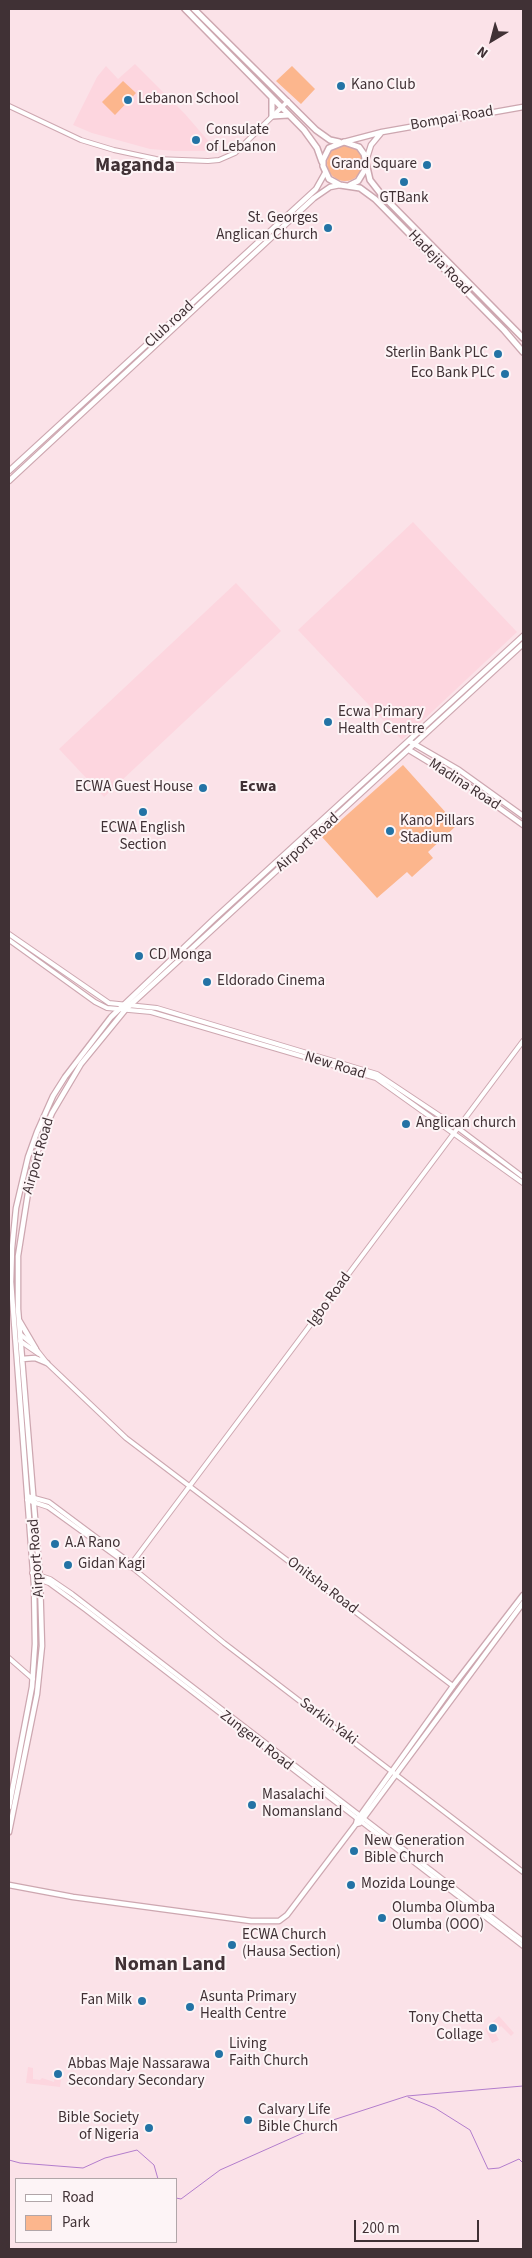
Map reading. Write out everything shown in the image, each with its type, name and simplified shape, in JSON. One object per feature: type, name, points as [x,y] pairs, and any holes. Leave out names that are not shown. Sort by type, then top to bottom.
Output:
[{"type":"main road","points":[[185,9],[312,139],[321,156],[325,173],[329,179],[340,185]]},
{"type":"main road","points":[[194,9],[323,136],[359,147],[366,163]]},
{"type":"main road","points":[[272,98],[272,116],[289,115]]},
{"type":"main road","name":"Bompai Road","points":[[342,142],[382,132],[523,107]]},
{"type":"main road","points":[[272,233],[330,187],[347,186],[358,181],[371,145],[382,132]]},
{"type":"main road","points":[[323,166],[323,160],[329,148],[342,142]]},
{"type":"main road","name":"Hadejia Road","points":[[366,163],[370,180],[381,194],[523,340]]},
{"type":"main road","points":[[9,480],[272,233],[316,189],[325,173]]},
{"type":"main road","name":"Hadejia Road","points":[[347,186],[360,188],[376,199],[523,352]]},
{"type":"main road","points":[[511,338],[523,348]]},
{"type":"main road","points":[[9,471],[91,401]]},
{"type":"main road","name":"Airport Road","points":[[9,1807],[33,1679],[35,1644],[30,1499],[17,1286],[22,1226],[31,1174],[43,1134],[60,1097],[76,1070],[125,1007],[523,636]]},
{"type":"main road","name":"Airport Road","points":[[9,1832],[40,1680],[42,1636],[39,1577],[11,1333],[12,1248],[16,1208],[28,1157],[37,1132],[53,1096],[65,1077],[99,1031],[119,1009],[131,1005],[410,751],[523,644]]},
{"type":"main road","name":"Madina Road","points":[[409,741],[459,770],[523,816]]},
{"type":"main road","name":"Madina Road","points":[[403,747],[470,787],[523,825]]},
{"type":"main road","points":[[37,1132],[43,1134]]},
{"type":"main road","points":[[19,1320],[36,1349]]},
{"type":"main road","points":[[11,1333],[20,1334]]},
{"type":"main road","points":[[12,1340],[20,1341]]},
{"type":"main road","points":[[22,1359],[36,1358],[47,1362]]},
{"type":"main road","points":[[9,1885],[73,1897],[251,1920],[279,1921],[287,1915],[359,1821],[453,1686],[523,1595]]},
{"type":"main road","points":[[394,1772],[523,1603]]},
{"type":"street","points":[[9,106],[81,140],[114,150],[173,161],[208,161],[230,156],[240,149],[288,101]]},
{"type":"street","name":"New Road","points":[[9,934],[102,1000],[151,1012],[252,1043],[329,1061]]},
{"type":"street","points":[[9,940],[94,1002],[107,1008],[119,1009]]},
{"type":"street","name":"New Road","points":[[131,1005],[157,1008],[376,1076],[458,1128],[523,1176]]},
{"type":"street","points":[[252,1043],[254,1038]]},
{"type":"street","name":"Igbo Road","points":[[130,1565],[248,1408],[282,1366],[523,1041]]},
{"type":"street","name":"New Road","points":[[376,1076],[523,1183]]},
{"type":"street","points":[[20,1334],[41,1355]]},
{"type":"street","points":[[20,1341],[41,1355]]},
{"type":"street","name":"Onitsha Road","points":[[41,1355],[118,1431],[189,1487],[453,1686]]},
{"type":"street","name":"Sarkin Yaki","points":[[30,1499],[48,1507],[130,1565],[232,1648],[523,1872]]},
{"type":"street","points":[[33,1576],[58,1584],[359,1821],[523,1941]]},
{"type":"street","name":"Zungeru Road","points":[[39,1577],[158,1665],[523,1946]]},
{"type":"street","points":[[9,1658],[33,1679]]},
{"type":"shaded area","name":"Lebanon School","points":[[135,64],[185,114],[217,151],[150,149],[92,133],[73,125],[97,77],[106,66],[118,79]]},
{"type":"shaded area","points":[[413,522],[517,632],[402,740],[298,630]]},
{"type":"shaded area","points":[[236,583],[281,631],[104,797],[59,749]]},
{"type":"shaded area","name":"Tony Chetta Collage","points":[[499,2016],[514,2033],[511,2036],[501,2026],[495,2032],[499,2040],[492,2043],[485,2029]]},
{"type":"shaded area","name":"Abbas Maje Nassarawa Secondary Secondary","points":[[28,2067],[33,2068],[33,2079],[40,2080],[42,2078],[54,2082],[56,2070],[62,2071],[60,2087],[26,2083]]},
{"type":"green space","points":[[292,66],[315,89],[301,104],[276,81]]},
{"type":"green space","points":[[123,81],[136,93],[115,115],[102,102]]},
{"type":"green space","points":[[345,145],[352,146],[358,150],[362,156],[362,170],[358,176],[352,180],[345,181],[338,180],[332,176],[328,170],[327,163],[328,156],[332,150],[338,146]]},
{"type":"green space","name":"Kano Pillars Stadium","points":[[403,765],[457,825],[428,852],[433,858],[412,877],[407,872],[377,898],[322,837]]},
{"type":"waterway","points":[[178,2198],[181,2199],[220,2170],[330,2121],[407,2096],[523,2086]]},
{"type":"waterway","points":[[408,2097],[435,2108],[470,2130],[488,2169],[499,2168],[519,2159],[523,2163]]},
{"type":"waterway","points":[[9,2160],[20,2163],[83,2168],[105,2158],[137,2150],[154,2165],[158,2178]]},
{"type":"place","name":"Kano Club","points":[[341,86]]},
{"type":"place","name":"Lebanon School","points":[[128,100]]},
{"type":"place","name":"Consulate of Lebanon","points":[[196,140]]},
{"type":"place","name":"Grand Square","points":[[427,165]]},
{"type":"place","name":"GTBank","points":[[404,182]]},
{"type":"place","name":"St. Georges Anglican Church","points":[[328,228]]},
{"type":"place","name":"Sterlin Bank PLC","points":[[498,354]]},
{"type":"place","name":"Eco Bank PLC","points":[[505,374]]},
{"type":"place","name":"Ecwa Primary Health Centre","points":[[328,722]]},
{"type":"place","name":"ECWA Guest House","points":[[203,788]]},
{"type":"place","name":"ECWA English Section","points":[[143,812]]},
{"type":"place","name":"Kano Pillars Stadium","points":[[390,831]]},
{"type":"place","name":"CD Monga","points":[[139,956]]},
{"type":"place","name":"Eldorado Cinema","points":[[207,982]]},
{"type":"place","name":"Anglican church","points":[[406,1124]]},
{"type":"place","name":"A.A Rano","points":[[55,1544]]},
{"type":"place","name":"Gidan Kagi","points":[[68,1565]]},
{"type":"place","name":"Masalachi Nomansland","points":[[252,1805]]},
{"type":"place","name":"New Generation Bible Church","points":[[354,1851]]},
{"type":"place","name":"Mozida Lounge","points":[[351,1885]]},
{"type":"place","name":"Olumba Olumba Olumba (OOO)","points":[[382,1918]]},
{"type":"place","name":"ECWA Church (Hausa Section)","points":[[232,1945]]},
{"type":"place","name":"Fan Milk","points":[[142,2001]]},
{"type":"place","name":"Asunta Primary Health Centre","points":[[190,2007]]},
{"type":"place","name":"Tony Chetta Collage","points":[[493,2028]]},
{"type":"place","name":"Living Faith Church","points":[[219,2054]]},
{"type":"place","name":"Abbas Maje Nassarawa Secondary Secondary","points":[[58,2074]]},
{"type":"place","name":"Calvary Life Bible Church","points":[[248,2120]]},
{"type":"place","name":"Bible Society of Nigeria","points":[[149,2128]]},
{"type":"district","name":"Maganda","points":[[135,167]]},
{"type":"district","name":"Ecwa","points":[[258,787]]},
{"type":"district","name":"Noman Land","points":[[170,1966]]}]
